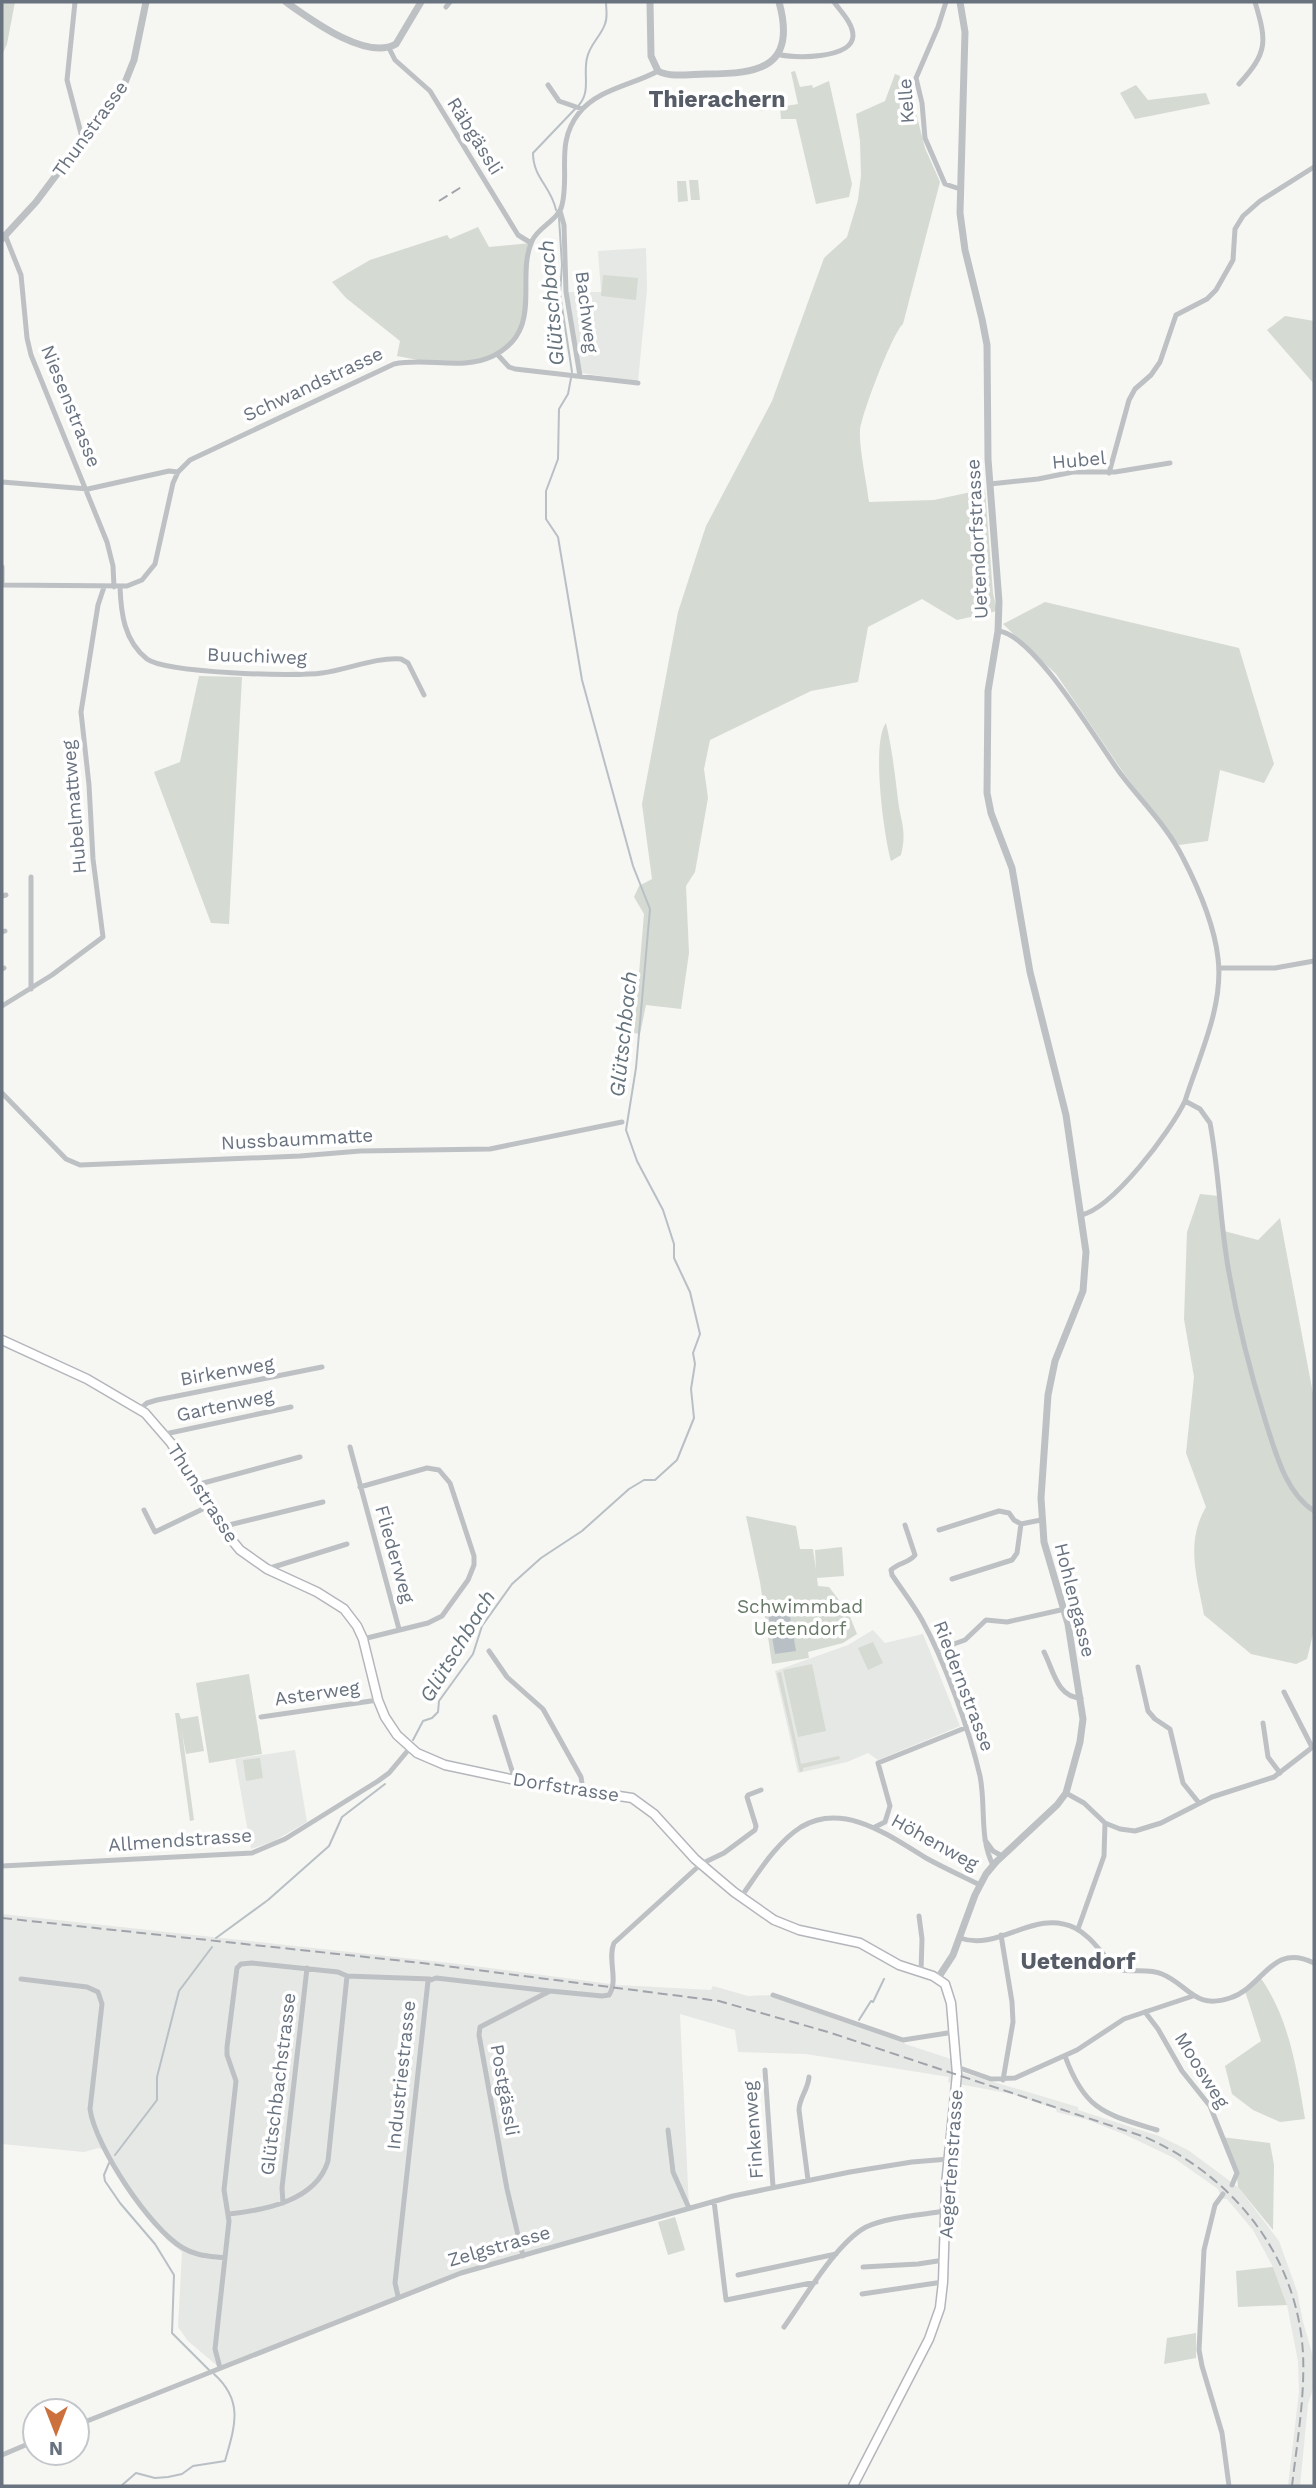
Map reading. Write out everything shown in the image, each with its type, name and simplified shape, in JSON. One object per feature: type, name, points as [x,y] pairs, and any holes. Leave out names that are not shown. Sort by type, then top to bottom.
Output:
[{"type":"main road","name":"Thunstrasse","points":[[2,1340],[69,1370],[140,1409],[164,1434],[221,1527],[240,1550],[267,1569],[338,1604],[352,1619],[363,1639],[378,1700],[389,1724],[410,1748]]},
{"type":"main road","name":"Dorfstrasse","points":[[410,1748],[445,1765],[515,1780],[623,1795],[636,1800],[654,1814],[701,1864],[741,1897],[787,1926],[857,1942],[899,1965],[938,1978]]},
{"type":"main road","points":[[938,1978],[949,1993],[957,2067]]},
{"type":"main road","name":"Aegertenstrasse","points":[[853,2486],[936,2324],[943,2282],[945,2211],[957,2067]]},
{"type":"street","points":[[75,2],[67,80],[83,141]]},
{"type":"street","name":"Thunstrasse","points":[[4,237],[36,202],[129,75],[146,2]]},
{"type":"street","points":[[286,2],[349,40],[373,48],[389,48],[399,41],[421,2]]},
{"type":"street","points":[[650,2],[651,56],[658,71]]},
{"type":"street","points":[[638,383],[515,369],[509,367],[496,354],[514,338],[523,322],[531,243],[536,234],[560,211],[563,201],[566,138],[580,108],[602,95],[658,71],[670,75],[744,73],[762,67],[777,54],[782,45],[785,31],[779,2]]},
{"type":"street","points":[[777,54],[789,57],[818,55],[842,51],[849,46],[853,37],[852,30],[834,2]]},
{"type":"street","name":"Kelle","points":[[946,2],[918,71],[916,83],[927,144],[946,184],[960,189]]},
{"type":"street","name":"Uetendorfstrasse","points":[[960,2],[965,32],[960,189],[962,238],[987,345],[990,484],[998,587],[998,631],[988,691],[988,800],[1012,868],[1030,972],[1072,1150],[1081,1215]]},
{"type":"street","points":[[1239,84],[1264,50],[1264,32],[1255,2]]},
{"type":"street","name":"Räbgässli","points":[[389,48],[395,60],[430,91],[518,235],[531,243]]},
{"type":"street","points":[[548,85],[559,101],[580,108]]},
{"type":"street","points":[[1109,472],[1132,395],[1160,362],[1176,315],[1207,299],[1216,290],[1233,261],[1237,224],[1260,201],[1314,167]]},
{"type":"street","name":"Bachweg","points":[[560,211],[564,225],[566,292],[577,375]]},
{"type":"street","name":"Niesenstrasse","points":[[4,237],[21,275],[29,348],[110,548],[117,587]]},
{"type":"street","name":"Schwandstrasse","points":[[178,472],[190,460],[203,453],[384,367],[408,361],[463,363],[496,354]]},
{"type":"street","name":"Hubel","points":[[990,484],[1038,480],[1073,472],[1109,472],[1170,463]]},
{"type":"street","points":[[2,482],[88,489],[169,471],[178,472],[171,490],[155,564],[142,580],[132,585],[117,587],[2,585],[2,567]]},
{"type":"street","name":"Hubelmattweg","points":[[31,989],[103,937],[93,859],[81,712],[98,605],[104,587]]},
{"type":"street","name":"Buuchiweg","points":[[117,587],[123,624],[142,654],[152,662],[200,670],[312,674],[401,659],[408,663],[424,695]]},
{"type":"street","points":[[998,631],[1011,634],[1059,684],[1111,760],[1176,846],[1208,913],[1219,968],[1212,1016],[1185,1101],[1171,1128],[1152,1153],[1098,1208],[1081,1215]]},
{"type":"street","points":[[2,1006],[31,989],[31,877]]},
{"type":"street","points":[[1219,968],[1275,968],[1314,961]]},
{"type":"street","name":"Nussbaummatte","points":[[2,1093],[66,1159],[80,1165],[360,1151],[490,1149],[622,1122]]},
{"type":"street","points":[[1185,1101],[1200,1109],[1210,1123],[1228,1268],[1245,1356],[1276,1453],[1287,1478],[1301,1500],[1314,1511]]},
{"type":"street","name":"Hohlengasse","points":[[938,1978],[953,1955],[980,1885],[993,1865],[1052,1810],[1066,1793],[1082,1734],[1081,1698],[1065,1609],[1048,1555],[1041,1520],[1048,1395],[1055,1361],[1083,1291],[1087,1260],[1081,1215]]},
{"type":"street","name":"Birkenweg","points":[[140,1409],[157,1400],[322,1367]]},
{"type":"street","name":"Gartenweg","points":[[164,1434],[291,1407]]},
{"type":"street","name":"Fliederweg","points":[[350,1447],[399,1629]]},
{"type":"street","points":[[196,1485],[300,1457]]},
{"type":"street","name":"Fliederweg","points":[[360,1487],[427,1468],[439,1470],[450,1483],[472,1548],[474,1565],[446,1612],[435,1621],[363,1639]]},
{"type":"street","points":[[221,1527],[323,1502]]},
{"type":"street","points":[[144,1510],[155,1532],[209,1506]]},
{"type":"street","points":[[939,1530],[999,1511],[1009,1513],[1021,1524]]},
{"type":"street","points":[[1021,1524],[1041,1520]]},
{"type":"street","points":[[953,1579],[1012,1560],[1017,1553],[1021,1524]]},
{"type":"street","name":"Riedernstrasse","points":[[905,1525],[915,1555],[894,1567],[891,1570],[892,1575],[921,1617],[937,1650],[965,1728],[982,1785],[985,1840],[993,1865]]},
{"type":"street","points":[[267,1569],[347,1544]]},
{"type":"street","points":[[937,1650],[965,1640],[986,1620],[1007,1622],[1065,1609]]},
{"type":"street","points":[[489,1651],[507,1677],[543,1709],[581,1777],[583,1790]]},
{"type":"street","points":[[1044,1651],[1062,1690],[1074,1698],[1081,1698]]},
{"type":"street","points":[[1138,1667],[1148,1711],[1170,1729],[1184,1783],[1199,1802]]},
{"type":"street","points":[[1066,1793],[1084,1803],[1105,1824],[1129,1831],[1161,1823],[1199,1802],[1266,1781],[1313,1747],[1284,1692]]},
{"type":"street","name":"Asterweg","points":[[261,1717],[378,1700]]},
{"type":"street","points":[[495,1717],[515,1780]]},
{"type":"street","points":[[1263,1723],[1268,1757],[1280,1773]]},
{"type":"street","points":[[875,1827],[885,1822],[890,1806],[878,1763],[965,1728]]},
{"type":"street","name":"Allmendstrasse","points":[[2,1866],[252,1853],[285,1839],[368,1788],[389,1773],[410,1748]]},
{"type":"street","points":[[551,1991],[609,1995],[613,1987],[611,1951],[614,1943],[701,1864],[724,1853],[755,1830],[747,1797],[761,1790]]},
{"type":"street","name":"Höhenweg","points":[[741,1897],[779,1847],[799,1828],[829,1819],[875,1827],[937,1864],[980,1885]]},
{"type":"street","points":[[1077,1929],[1104,1856],[1105,1824]]},
{"type":"street","points":[[985,1840],[993,1851],[1002,1856]]},
{"type":"street","points":[[919,1916],[922,1939],[921,1972]]},
{"type":"street","points":[[960,1938],[977,1942],[1043,1923],[1056,1922],[1077,1929],[1088,1937],[1115,1967],[1125,1971],[1160,1973],[1193,1996],[1207,2001],[1233,1998],[1284,1959],[1298,1957],[1314,1963]]},
{"type":"street","points":[[1002,1935],[1013,2012],[1012,2035],[1003,2080]]},
{"type":"street","name":"Glütschbachstrasse","points":[[218,2368],[215,2349],[229,2214],[224,2190],[236,2081],[227,2047],[237,1968],[244,1963],[307,1968],[344,1973],[347,1976],[430,1979]]},
{"type":"street","name":"Glütschbachstrasse","points":[[283,2203],[282,2188],[307,1968]]},
{"type":"street","name":"Glütschbachstrasse","points":[[229,2214],[252,2211],[295,2198],[318,2180],[328,2161],[347,1976]]},
{"type":"street","points":[[21,1979],[87,1987],[98,1992],[102,2004],[90,2109],[97,2131],[128,2189],[172,2240],[193,2253],[225,2258]]},
{"type":"street","name":"Industriestrasse","points":[[398,2296],[395,2283],[427,1984],[430,1979],[551,1991]]},
{"type":"street","name":"Postgässli","points":[[523,2256],[507,2189],[479,2035],[480,2027],[551,1991]]},
{"type":"street","points":[[773,1995],[903,2040],[954,2032]]},
{"type":"street","points":[[957,2067],[986,2078],[1015,2078],[1089,2044],[1124,2019],[1193,1996]]},
{"type":"street","name":"Moosweg","points":[[1145,2012],[1182,2071],[1210,2106],[1237,2173],[1232,2185]]},
{"type":"street","points":[[1065,2056],[1074,2080],[1098,2109],[1157,2130]]},
{"type":"street","name":"Finkenweg","points":[[765,2070],[773,2187]]},
{"type":"street","points":[[808,2180],[799,2106],[808,2089],[809,2077]]},
{"type":"street","points":[[668,2130],[673,2172],[689,2208]]},
{"type":"street","name":"Zelgstrasse","points":[[91,2418],[454,2275],[713,2201],[808,2180],[900,2164],[949,2159]]},
{"type":"street","points":[[1223,2194],[1215,2205],[1204,2250],[1199,2350],[1222,2433],[1229,2486]]},
{"type":"street","points":[[713,2201],[726,2300],[816,2282]]},
{"type":"street","points":[[784,2326],[836,2254],[852,2237],[867,2227],[945,2211]]},
{"type":"street","points":[[738,2275],[836,2254]]},
{"type":"street","name":"Aegertenstrasse","points":[[863,2267],[944,2260]]},
{"type":"street","points":[[862,2294],[943,2282]]},
{"type":"street","points":[[2,2455],[21,2447]]},
{"type":"shaded area","points":[[646,248],[647,290],[638,381],[581,373],[568,292],[601,292],[598,251]]},
{"type":"shaded area","points":[[789,1610],[796,1651],[775,1654],[768,1613]]},
{"type":"shaded area","points":[[873,1630],[885,1643],[923,1634],[960,1726],[878,1760],[868,1753],[847,1762],[798,1773],[775,1671],[848,1645]]},
{"type":"shaded area","points":[[295,1750],[307,1822],[274,1841],[251,1849],[235,1759]]},
{"type":"shaded area","points":[[2,1914],[459,1964],[618,1985],[711,1990],[713,1986],[748,1996],[773,1995],[957,2061],[960,2072],[1078,2107],[1078,2110],[1159,2136],[1188,2150],[1238,2187],[1279,2241],[1297,2291],[1314,2360],[1314,2386],[1308,2404],[1300,2486],[1288,2486],[1299,2392],[1298,2361],[1287,2305],[1273,2267],[1253,2230],[1227,2199],[1222,2199],[1218,2189],[1174,2158],[1126,2135],[1012,2094],[948,2082],[949,2077],[806,2054],[738,2052],[735,2030],[680,2014],[689,2208],[461,2273],[220,2368],[188,2341],[178,2327],[182,2252],[167,2240],[132,2198],[104,2150],[98,2148],[84,2152],[2,2144]]},
{"type":"green space","points":[[2,2],[15,2],[7,44],[2,55]]},
{"type":"green space","points":[[795,71],[800,87],[812,85],[813,88],[829,81],[852,184],[849,197],[816,204],[796,119],[781,119],[780,108],[761,111],[760,106],[765,105],[767,109],[798,104],[791,72]]},
{"type":"green space","points":[[895,74],[900,76],[899,85],[906,112],[916,113],[925,148],[940,182],[903,324],[885,357],[860,431],[869,502],[934,500],[985,489],[993,593],[997,611],[957,620],[922,599],[868,627],[858,682],[811,691],[710,740],[704,769],[708,798],[695,872],[686,886],[689,953],[681,1009],[646,1005],[640,1034],[634,1033],[644,914],[634,897],[639,886],[652,879],[642,804],[678,612],[706,526],[772,401],[824,258],[847,237],[858,200],[861,175],[856,114],[885,101]]},
{"type":"green space","points":[[1136,85],[1148,100],[1206,93],[1210,104],[1135,119],[1120,93]]},
{"type":"green space","points":[[689,180],[698,180],[700,200],[691,200]]},
{"type":"green space","points":[[677,181],[686,181],[688,201],[678,202]]},
{"type":"green space","points":[[478,227],[489,247],[531,243],[527,297],[521,321],[511,339],[497,351],[480,359],[440,362],[397,356],[400,341],[346,298],[332,282],[370,260],[447,235],[450,239]]},
{"type":"green space","points":[[603,275],[638,278],[636,300],[601,296]]},
{"type":"green space","points":[[1285,316],[1314,321],[1314,384],[1267,330]]},
{"type":"green space","points":[[1045,602],[1239,648],[1274,764],[1264,783],[1220,770],[1208,841],[1179,845],[1125,775],[1056,674],[1003,624]]},
{"type":"green space","points":[[199,676],[242,677],[229,924],[211,923],[154,772],[180,762]]},
{"type":"green space","points":[[886,723],[903,833],[901,855],[891,861],[882,811],[879,768],[879,749]]},
{"type":"green space","points":[[1200,1194],[1218,1196],[1224,1231],[1258,1240],[1280,1218],[1314,1399],[1314,1630],[1307,1659],[1296,1664],[1251,1654],[1204,1615],[1194,1547],[1206,1507],[1186,1453],[1194,1377],[1184,1319],[1187,1232]]},
{"type":"green space","name":"Schwimmbad Uetendorf","points":[[746,1516],[796,1526],[800,1549],[813,1549],[816,1570],[815,1550],[842,1547],[844,1576],[817,1578],[818,1586],[829,1587],[848,1612],[857,1634],[843,1643],[808,1652],[809,1658],[772,1664],[760,1582]]},
{"type":"green space","points":[[873,1642],[883,1663],[868,1670],[858,1648]]},
{"type":"green space","points":[[812,1664],[826,1731],[798,1737],[783,1670]]},
{"type":"green space","points":[[781,1672],[801,1764],[839,1756],[840,1759],[803,1768],[800,1772],[777,1673]]},
{"type":"green space","points":[[249,1674],[262,1754],[209,1763],[196,1683]]},
{"type":"green space","points":[[175,1713],[179,1713],[181,1719],[198,1716],[204,1751],[186,1754],[182,1732],[194,1820],[190,1821]]},
{"type":"green space","points":[[260,1758],[263,1778],[246,1781],[243,1760]]},
{"type":"green space","points":[[1260,1977],[1285,2027],[1295,2063],[1305,2119],[1280,2122],[1253,2110],[1232,2094],[1225,2066],[1261,2041],[1245,1991]]},
{"type":"green space","points":[[1221,2137],[1270,2143],[1274,2165],[1273,2230],[1238,2187],[1237,2177]]},
{"type":"green space","points":[[675,2217],[685,2250],[668,2255],[658,2222]]},
{"type":"green space","points":[[1273,2267],[1287,2305],[1238,2307],[1236,2271]]},
{"type":"green space","points":[[1196,2333],[1196,2358],[1164,2364],[1167,2338]]},
{"type":"waterway","name":"Glütschbach","points":[[579,105],[585,94],[588,53],[606,21],[606,2]]},
{"type":"waterway","name":"Glütschbach","points":[[556,210],[536,169],[533,153],[575,109]]},
{"type":"waterway","name":"Glütschbach","points":[[559,218],[562,265],[560,294],[572,372]]},
{"type":"waterway","name":"Glütschbach","points":[[413,1740],[423,1721],[438,1712],[439,1701],[473,1654],[482,1626],[512,1584],[541,1558],[582,1531],[629,1489],[644,1480],[655,1480],[677,1460],[694,1418],[691,1389],[695,1364],[693,1353],[700,1334],[690,1292],[674,1258],[674,1244],[663,1210],[637,1161],[626,1130],[636,1068],[650,909],[633,866],[582,680],[558,537],[546,519],[546,491],[558,459],[559,409],[568,394],[571,378]]},
{"type":"waterway","name":"Glütschbach","points":[[216,1938],[268,1900],[329,1846],[342,1817],[385,1784]]},
{"type":"waterway","name":"Glütschbach","points":[[115,2155],[157,2100],[157,2077],[179,1991],[212,1947]]},
{"type":"waterway","points":[[859,2020],[871,2001],[873,2002],[884,1979]]},
{"type":"waterway","name":"Glütschbach","points":[[109,2163],[104,2175],[105,2181],[155,2244],[174,2275],[172,2333],[209,2370]]},
{"type":"waterway","name":"Glütschbach","points":[[121,2486],[136,2473],[155,2478],[168,2477],[182,2474],[193,2466],[225,2461],[234,2425],[233,2404],[230,2394],[214,2374]]},
{"type":"railway","points":[[439,201],[463,186]]},
{"type":"railway","points":[[2,1918],[422,1963],[719,2001],[828,2032],[1145,2137],[1177,2153],[1206,2173],[1232,2197],[1255,2223],[1274,2252],[1288,2283],[1298,2317],[1303,2353],[1302,2403],[1292,2486]]},
{"type":"district","name":"Thierachern","points":[[717,99]]},
{"type":"district","name":"Uetendorf","points":[[1078,1961]]}]
